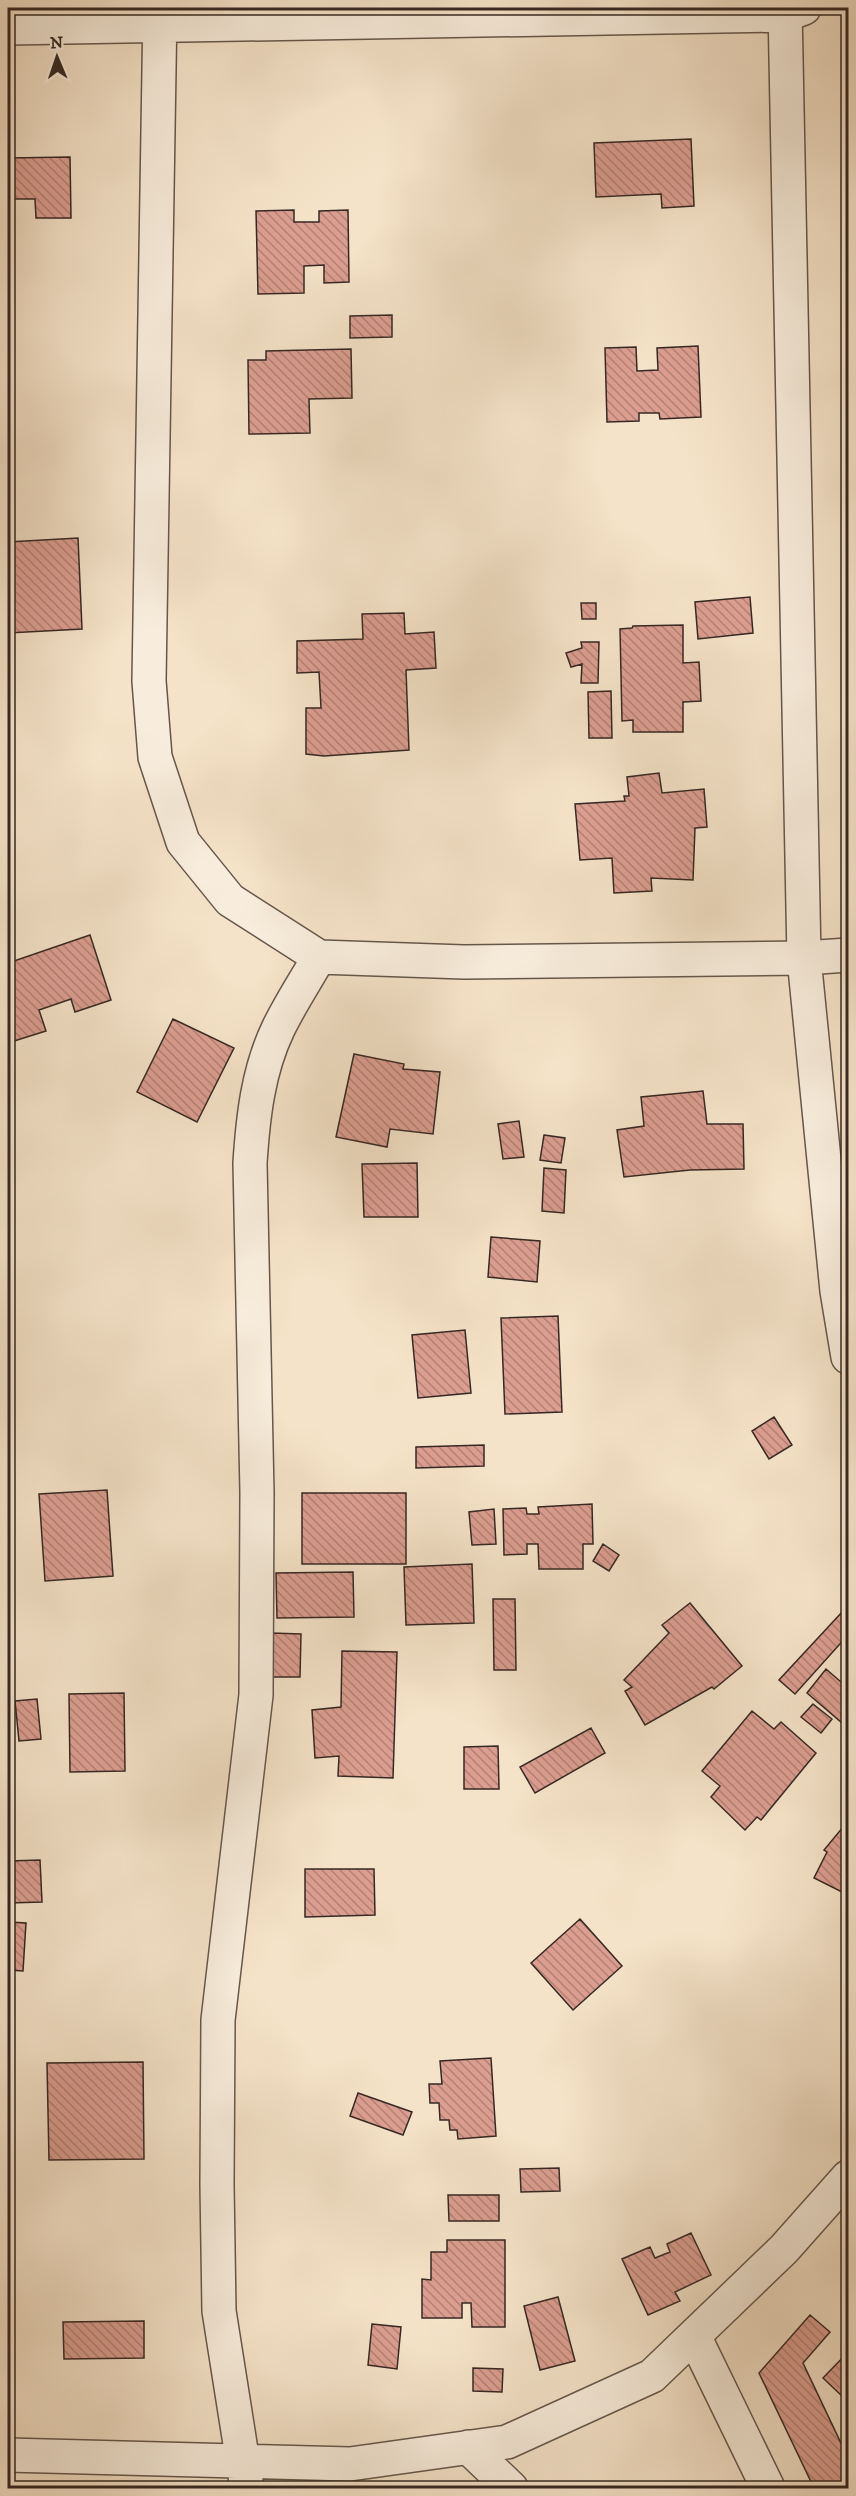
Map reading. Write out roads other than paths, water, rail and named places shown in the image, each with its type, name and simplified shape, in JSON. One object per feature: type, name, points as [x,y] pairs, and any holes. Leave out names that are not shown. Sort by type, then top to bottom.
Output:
[{"type":"street","points":[[8,28],[160,16],[791,10],[804,958],[841,1247],[849,1357]]},
{"type":"street","points":[[160,16],[149,681],[155,757],[183,842],[230,900],[319,957],[464,962],[804,958],[849,955]]},
{"type":"street","points":[[246,2475],[219,2311],[217,2185],[218,2020],[256,1695],[257,1493],[250,1163],[253,1117],[262,1070],[278,1029],[319,957]]},
{"type":"street","points":[[8,2455],[246,2475],[350,2464],[507,2442],[652,2376],[784,2249],[849,2176]]},
{"type":"street","points":[[694,2336],[768,2488]]},
{"type":"street","points":[[468,2447],[511,2488]]}]
